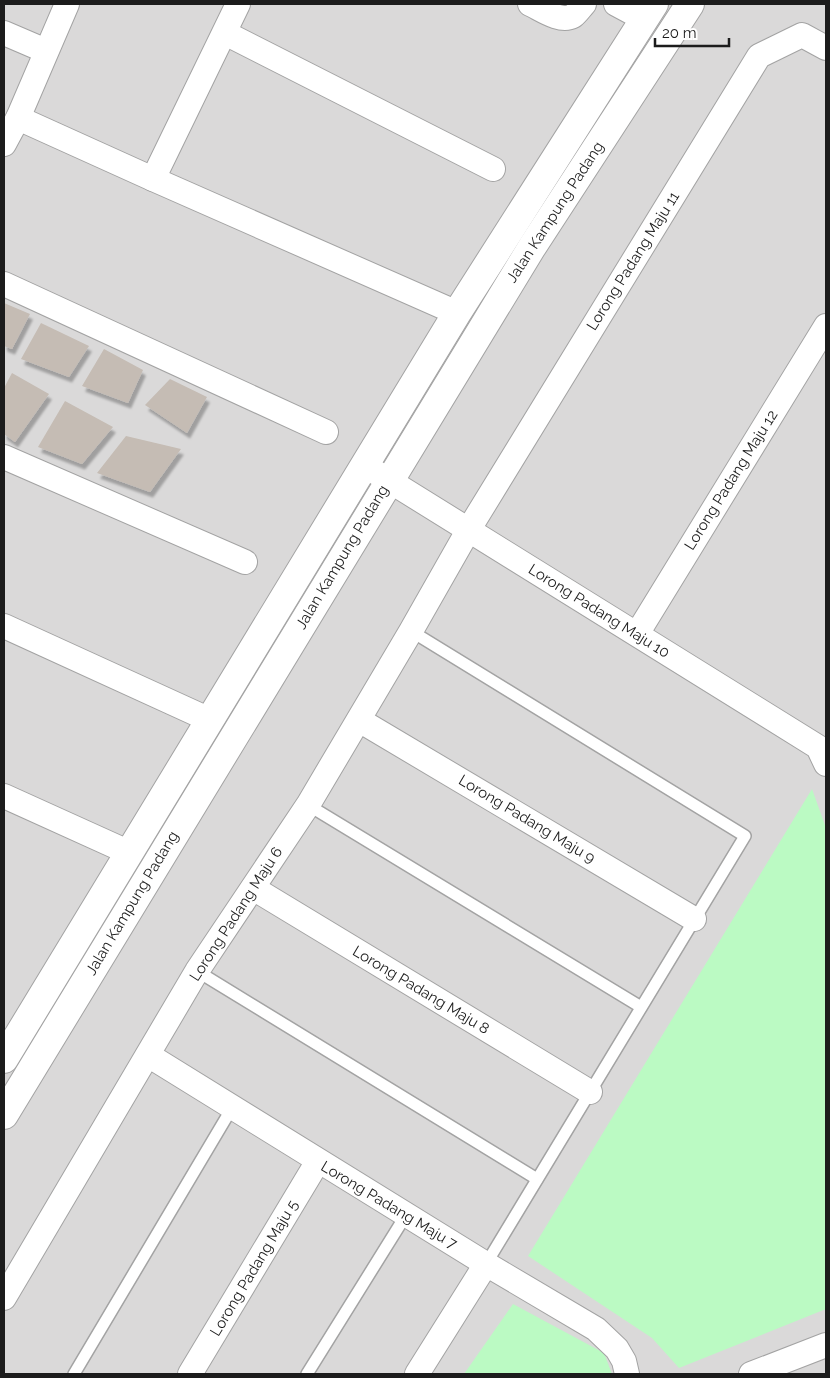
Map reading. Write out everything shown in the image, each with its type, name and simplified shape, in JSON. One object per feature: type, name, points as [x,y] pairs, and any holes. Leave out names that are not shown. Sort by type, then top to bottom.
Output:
[{"type":"street","points":[[4,144],[18,118],[67,4]]},
{"type":"street","points":[[153,179],[238,4]]},
{"type":"street","points":[[530,4],[556,16],[564,17],[572,16],[584,4]]},
{"type":"street","points":[[616,4],[649,11]]},
{"type":"street","name":"Jalan Kampung Padang","points":[[4,1115],[532,247],[690,4]]},
{"type":"street","name":"Jalan Kampung Padang","points":[[4,1059],[457,313],[649,11]]},
{"type":"street","points":[[4,33],[46,51]]},
{"type":"street","points":[[225,33],[493,169]]},
{"type":"street","name":"Lorong Padang Maju 11","points":[[468,529],[759,56],[802,35],[826,48]]},
{"type":"street","points":[[18,118],[457,313]]},
{"type":"street","points":[[4,284],[326,432]]},
{"type":"street","name":"Lorong Padang Maju 12","points":[[636,634],[826,326]]},
{"type":"street","points":[[4,456],[245,562]]},
{"type":"street","name":"Lorong Padang Maju 10","points":[[364,465],[823,748]]},
{"type":"street","name":"Lorong Padang Maju 6","points":[[4,1298],[197,971],[308,805],[411,631],[468,529]]},
{"type":"street","points":[[4,626],[210,720]]},
{"type":"street","name":"Lorong Padang Maju 9","points":[[359,720],[694,918]]},
{"type":"street","points":[[4,796],[130,853]]},
{"type":"street","name":"Lorong Padang Maju 8","points":[[253,888],[590,1092]]},
{"type":"street","name":"Lorong Padang Maju 7","points":[[148,1055],[486,1264],[596,1329],[610,1341],[625,1368]]},
{"type":"street","name":"Lorong Padang Maju 5","points":[[190,1374],[318,1161]]},
{"type":"street","points":[[418,1374],[486,1264]]},
{"type":"street","points":[[751,1374],[826,1345]]},
{"type":"lane","points":[[411,631],[745,836],[486,1264]]},
{"type":"lane","points":[[308,805],[641,1008]]},
{"type":"lane","points":[[197,971],[537,1179]]},
{"type":"lane","points":[[74,1374],[232,1108]]},
{"type":"lane","points":[[307,1374],[406,1215]]},
{"type":"shaded area","points":[[4,4],[826,4],[826,1374],[4,1374]]},
{"type":"green space","points":[[812,789],[826,828],[826,1309],[679,1368],[652,1338],[528,1256]]},
{"type":"green space","points":[[513,1304],[604,1353],[612,1374],[464,1374]]},
{"type":"building","points":[[4,303],[30,314],[12,349],[4,346]]},
{"type":"building","points":[[41,323],[89,346],[69,377],[21,359]]},
{"type":"building","points":[[104,349],[143,370],[128,403],[82,386]]},
{"type":"building","points":[[12,373],[49,394],[15,442],[4,434],[4,388]]},
{"type":"building","points":[[170,379],[207,397],[187,433],[145,405]]},
{"type":"building","points":[[65,401],[113,427],[82,464],[38,447]]},
{"type":"building","points":[[126,436],[181,449],[150,492],[97,473]]}]
